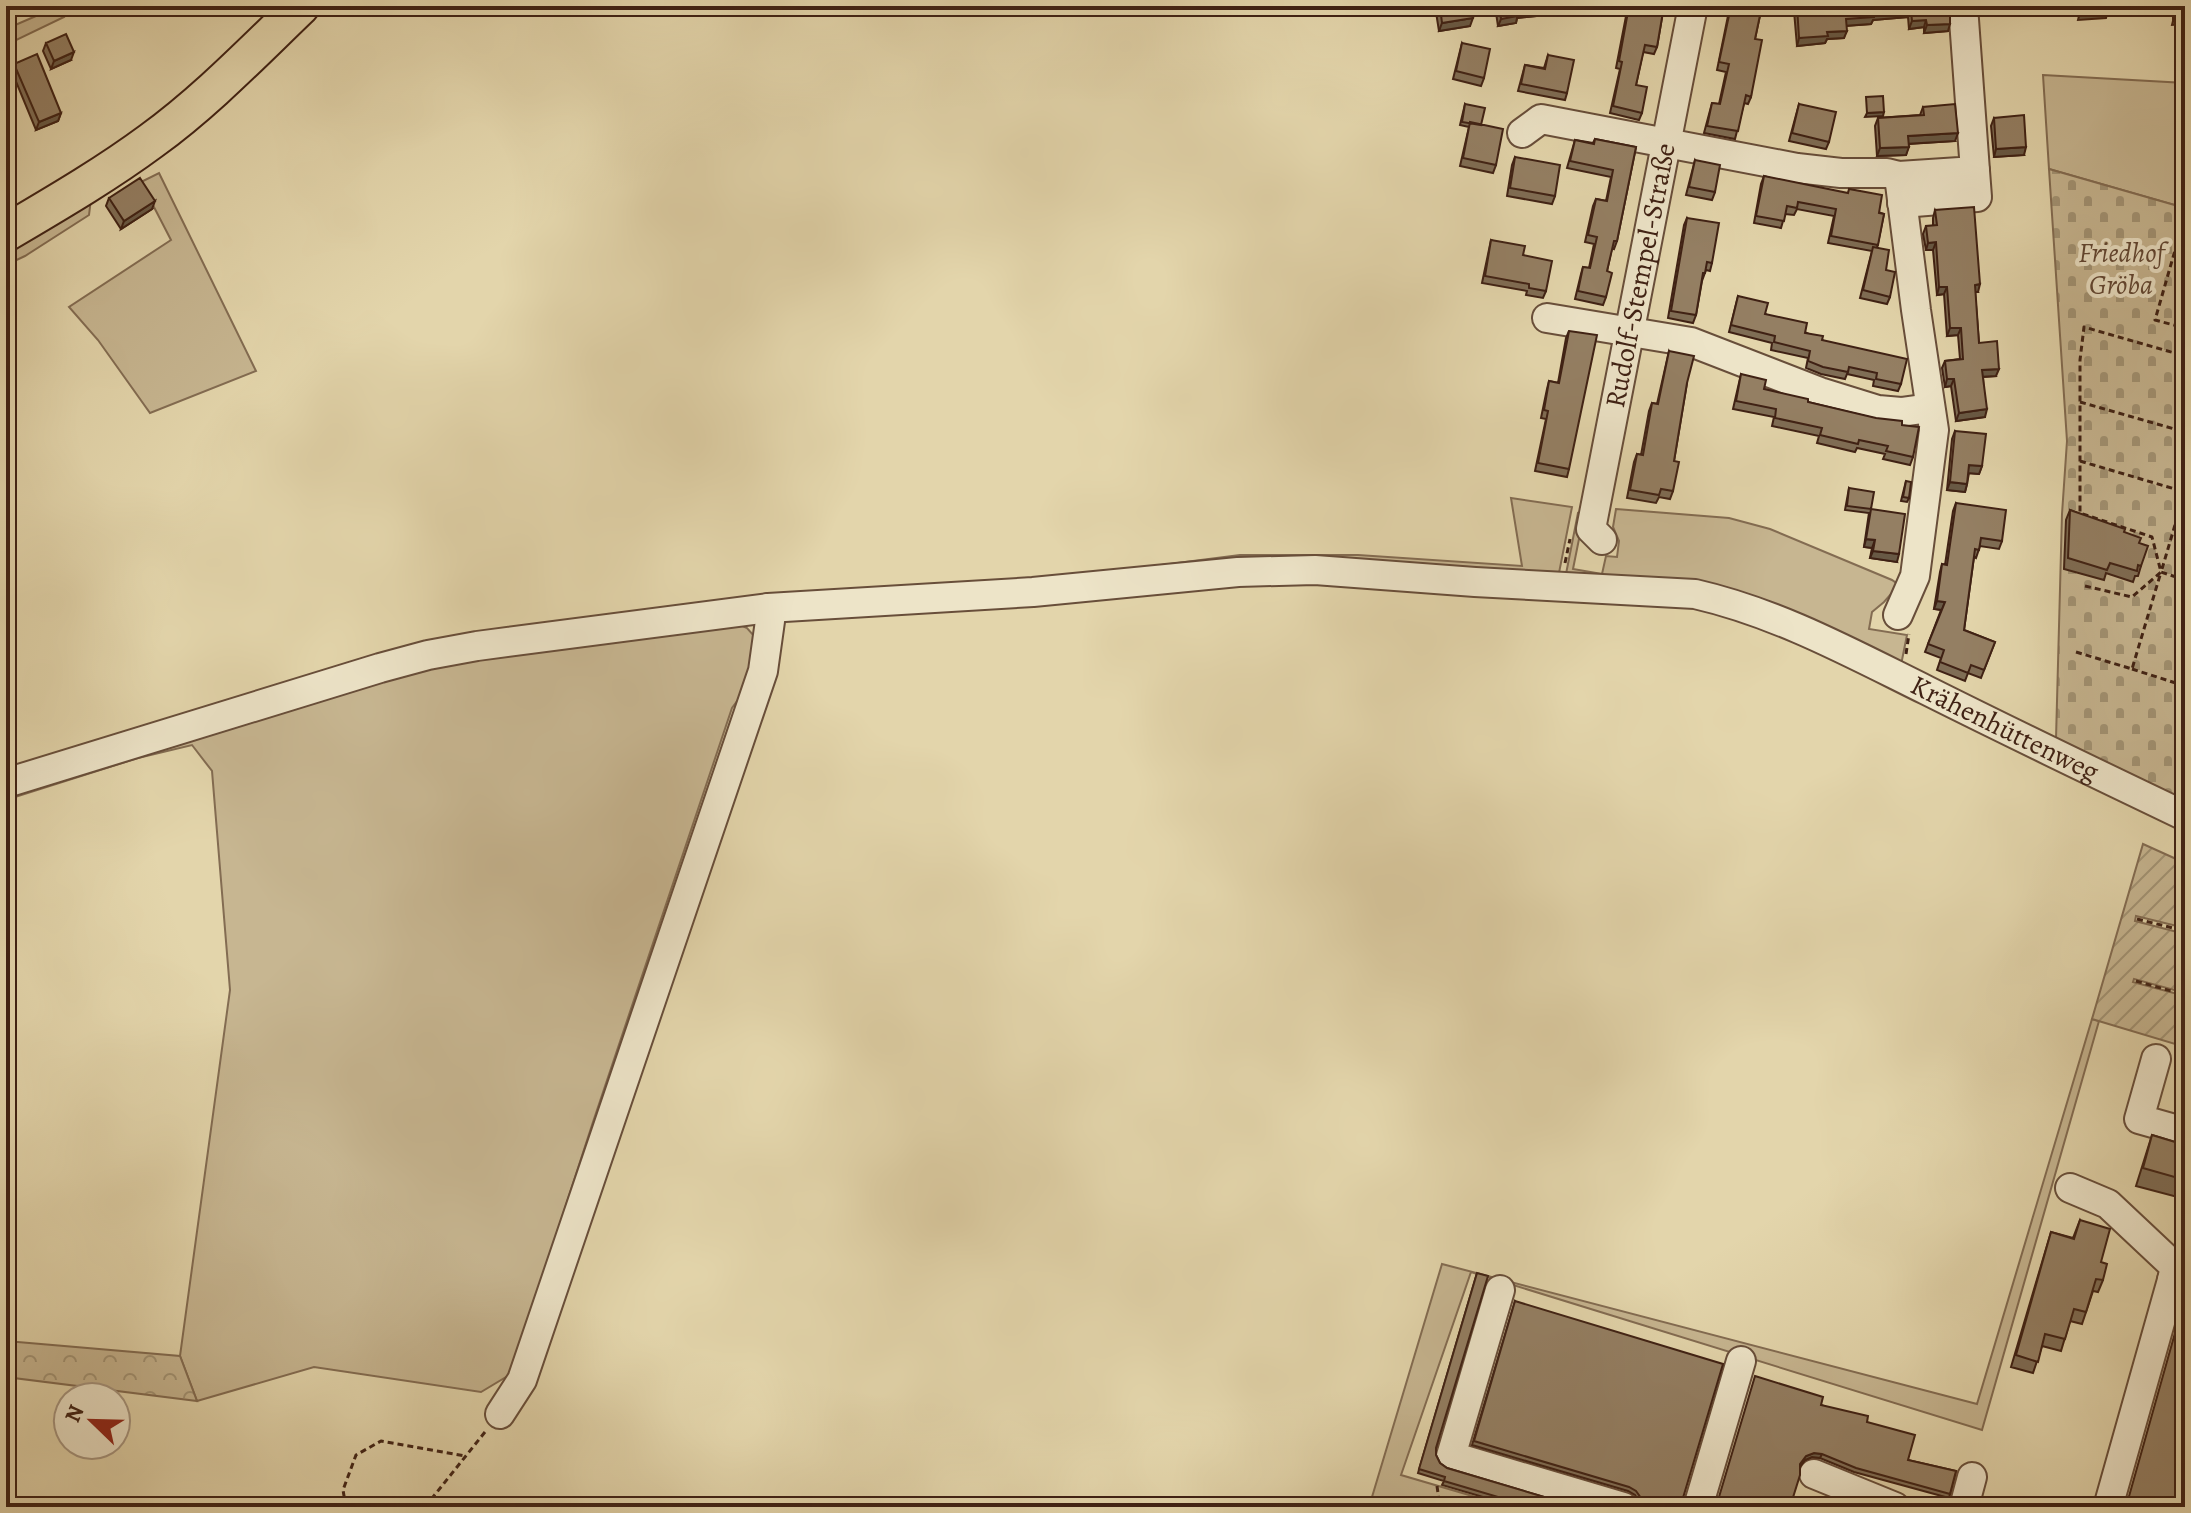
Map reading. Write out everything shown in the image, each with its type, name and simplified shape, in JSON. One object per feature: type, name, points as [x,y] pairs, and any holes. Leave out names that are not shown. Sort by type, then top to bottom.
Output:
[{"type":"main road","points":[[6,233],[88,185],[153,140],[301,6]]},
{"type":"street","name":"Rudolf-Stempel-Straße","points":[[1602,540],[1591,529],[1693,6]]},
{"type":"street","points":[[1900,190],[1977,197],[1963,6]]},
{"type":"street","points":[[1522,133],[1541,119],[1797,168],[1841,173],[1887,173],[1900,190],[1934,430],[1915,576],[1898,615]]},
{"type":"street","points":[[1547,318],[1691,342],[1820,392],[1878,410],[1901,412],[1930,408]]},
{"type":"street","name":"Krähenhüttenweg","points":[[6,783],[428,655],[768,608],[1033,592],[1238,572],[1315,570],[1695,594],[1746,607],[1827,640],[2185,816]]},
{"type":"street","points":[[500,1414],[522,1380],[763,671],[770,621],[768,608]]},
{"type":"street","points":[[2156,1059],[2139,1119],[2185,1132]]},
{"type":"street","points":[[2070,1188],[2108,1204],[2175,1267],[2178,1282],[2108,1507]]},
{"type":"street","points":[[1500,1290],[1451,1456],[1623,1507]]},
{"type":"street","points":[[1698,1507],[1741,1361]]},
{"type":"street","points":[[1814,1474],[1895,1507]]},
{"type":"street","points":[[1964,1507],[1972,1477]]},
{"type":"path","points":[[2185,227],[2182,226],[2155,320],[2185,328]]},
{"type":"path","points":[[2161,572],[2152,537],[2080,513],[2080,360],[2084,327],[2185,356]]},
{"type":"path","points":[[2080,402],[2185,432]]},
{"type":"path","points":[[2080,461],[2185,491],[2132,669]]},
{"type":"path","points":[[2161,572],[2185,580]]},
{"type":"path","points":[[2085,586],[2132,597],[2161,572]]},
{"type":"path","points":[[1898,615],[1910,631],[1900,677]]},
{"type":"path","points":[[2076,652],[2185,686]]},
{"type":"path","points":[[2179,772],[2185,753]]},
{"type":"path","points":[[2137,919],[2185,931]]},
{"type":"path","points":[[2136,981],[2185,995]]},
{"type":"path","points":[[425,1507],[500,1414]]},
{"type":"path","points":[[346,1507],[343,1490],[356,1455],[381,1441],[465,1456]]},
{"type":"path","points":[[1437,1486],[1440,1507]]},
{"type":"green space","points":[[59,6],[64,17],[6,45],[6,29]]},
{"type":"green space","points":[[2043,75],[2185,83],[2185,208],[2049,169]]},
{"type":"green space","name":"Friedhof Gröba","points":[[2049,169],[2185,208],[2185,801],[2056,739],[2067,441]]},
{"type":"green space","points":[[159,173],[256,371],[150,413],[98,340],[69,307],[171,240],[141,182]]},
{"type":"green space","points":[[91,199],[89,215],[6,265],[6,244]]},
{"type":"green space","points":[[1511,498],[1572,507],[1558,578],[1360,566],[423,643],[1083,575],[1240,555],[1358,555],[1522,566]]},
{"type":"green space","points":[[1616,509],[1729,518],[1770,529],[1892,580],[1899,585],[1872,612],[1869,629],[1907,635],[1900,670],[1841,639],[1565,579],[1578,513],[1584,514],[1573,569],[1602,574],[1606,556],[1617,557],[1619,541],[1613,527]]},
{"type":"green space","points":[[738,624],[755,637],[746,689],[732,708],[511,1374],[481,1392],[314,1367],[197,1401],[180,1356],[230,990],[212,771],[192,745],[138,758],[6,800],[6,792],[427,664]]},
{"type":"green space","points":[[2143,844],[2185,863],[2185,928],[2136,916],[2135,921],[2185,934],[2185,993],[2134,979],[2133,982],[2185,996],[2185,1047],[2092,1019]]},
{"type":"green space","points":[[2092,1019],[2099,1021],[1982,1430],[1471,1272],[1401,1475],[1510,1507],[1369,1507],[1442,1264],[1977,1404]]},
{"type":"green space","points":[[6,1341],[180,1356],[197,1401],[132,1393],[132,1381],[52,1383],[6,1377]]},
{"type":"building","points":[[1440,6],[1471,6],[1473,18],[1442,23]]},
{"type":"building","points":[[1499,6],[1559,7],[1518,11],[1518,16],[1501,19]]},
{"type":"building","points":[[1629,6],[1664,6],[1657,47],[1645,45],[1636,85],[1647,87],[1642,113],[1613,106]]},
{"type":"building","points":[[1731,6],[1762,6],[1755,39],[1762,40],[1751,97],[1746,95],[1738,131],[1707,126],[1712,103],[1720,104],[1729,64],[1719,62]]},
{"type":"building","points":[[1797,6],[1950,6],[1950,24],[1927,25],[1926,20],[1912,21],[1911,10],[1874,13],[1874,17],[1846,19],[1847,31],[1799,38]]},
{"type":"building","points":[[2079,6],[2107,6],[2107,14],[2079,16]]},
{"type":"building","points":[[2173,6],[2185,6],[2185,20],[2173,21]]},
{"type":"building","points":[[66,34],[74,52],[54,61],[46,43]]},
{"type":"building","points":[[1462,43],[1490,49],[1484,78],[1456,71]]},
{"type":"building","points":[[37,54],[61,113],[39,122],[14,64]]},
{"type":"building","points":[[1548,55],[1574,60],[1567,93],[1521,84],[1525,65],[1545,69]]},
{"type":"building","points":[[1883,96],[1884,112],[1867,113],[1866,97]]},
{"type":"building","points":[[1465,104],[1485,108],[1481,125],[1462,122]]},
{"type":"building","points":[[1799,104],[1836,112],[1829,142],[1792,133]]},
{"type":"building","points":[[1955,104],[1958,133],[1908,136],[1909,147],[1880,148],[1878,118],[1924,115],[1923,107]]},
{"type":"building","points":[[2024,115],[2026,147],[1996,149],[1994,118]]},
{"type":"building","points":[[1470,122],[1503,129],[1496,165],[1463,158]]},
{"type":"building","points":[[1595,139],[1636,147],[1617,241],[1614,241],[1607,271],[1612,273],[1606,297],[1578,291],[1583,267],[1590,268],[1597,237],[1588,235],[1596,199],[1607,201],[1613,170],[1570,161],[1575,140],[1594,144]]},
{"type":"building","points":[[1515,157],[1560,165],[1555,196],[1510,188]]},
{"type":"building","points":[[1695,160],[1720,165],[1715,192],[1689,187]]},
{"type":"building","points":[[1764,176],[1848,193],[1849,189],[1882,195],[1879,213],[1884,214],[1878,245],[1831,236],[1836,209],[1798,202],[1797,208],[1787,206],[1784,221],[1756,216]]},
{"type":"building","points":[[140,178],[155,201],[124,221],[109,198]]},
{"type":"building","points":[[1974,207],[1980,284],[1975,285],[1979,343],[1997,341],[1999,369],[1982,370],[1987,409],[1959,413],[1954,379],[1947,379],[1945,361],[1963,359],[1961,328],[1950,328],[1947,287],[1939,287],[1936,242],[1928,243],[1926,226],[1937,225],[1935,210]]},
{"type":"building","points":[[1687,218],[1719,223],[1712,263],[1707,262],[1703,273],[1696,315],[1671,311]]},
{"type":"building","points":[[1491,240],[1525,246],[1523,255],[1552,261],[1546,291],[1529,288],[1529,284],[1485,276]]},
{"type":"building","points":[[1873,247],[1889,250],[1886,270],[1895,272],[1890,297],[1863,290]]},
{"type":"building","points":[[1738,296],[1768,303],[1765,314],[1807,323],[1805,333],[1823,336],[1822,340],[1907,359],[1901,384],[1876,379],[1877,373],[1849,367],[1848,372],[1823,367],[1808,361],[1810,351],[1774,342],[1775,336],[1731,325]]},
{"type":"building","points":[[1569,331],[1597,335],[1569,469],[1538,463],[1548,411],[1544,410],[1549,381],[1559,383]]},
{"type":"building","points":[[1669,351],[1694,356],[1674,461],[1679,462],[1673,491],[1661,489],[1659,495],[1630,490],[1637,454],[1643,455],[1652,403],[1658,404]]},
{"type":"building","points":[[1741,374],[1766,380],[1764,389],[1919,427],[1913,457],[1886,451],[1888,446],[1859,440],[1858,444],[1820,435],[1822,428],[1775,418],[1776,409],[1736,401]]},
{"type":"building","points":[[1955,431],[1986,434],[1982,466],[1969,465],[1967,484],[1950,482]]},
{"type":"building","points":[[1906,481],[1911,482],[1909,498],[1903,497]]},
{"type":"building","points":[[1849,488],[1874,492],[1871,509],[1847,506]]},
{"type":"building","points":[[1956,503],[2006,510],[2002,541],[1981,538],[1979,550],[1975,549],[1964,630],[1995,642],[1984,670],[1971,665],[1968,673],[1940,662],[1944,650],[1928,644],[1945,602],[1937,601],[1942,564],[1947,565]]},
{"type":"building","points":[[1871,509],[1905,514],[1899,554],[1873,551],[1875,540],[1866,539]]},
{"type":"building","points":[[2070,510],[2125,529],[2124,532],[2141,538],[2139,543],[2148,546],[2137,571],[2110,563],[2107,570],[2068,558]]},
{"type":"building","points":[[2152,1135],[2185,1145],[2185,1180],[2143,1168]]},
{"type":"building","points":[[2080,1220],[2110,1229],[2101,1262],[2107,1264],[2103,1280],[2096,1279],[2086,1312],[2074,1309],[2065,1339],[2045,1334],[2038,1362],[2016,1355],[2051,1232],[2074,1239]]},
{"type":"building","points":[[1477,1273],[1488,1276],[1436,1455],[1447,1468],[1578,1507],[1532,1507],[1444,1481],[1445,1477],[1419,1469]]},
{"type":"building","points":[[1515,1301],[1723,1364],[1683,1498],[1683,1507],[1640,1507],[1641,1498],[1629,1487],[1474,1441]]},
{"type":"building","points":[[2184,1301],[2184,1507],[2126,1507]]},
{"type":"building","points":[[1755,1376],[1823,1397],[1821,1405],[1868,1416],[1867,1422],[1915,1435],[1908,1460],[1956,1471],[1950,1494],[1814,1453],[1806,1456],[1800,1464],[1800,1475],[1790,1507],[1716,1507]]},
{"type":"building","points":[[1831,1498],[1848,1502],[1861,1507],[1829,1507]]}]
